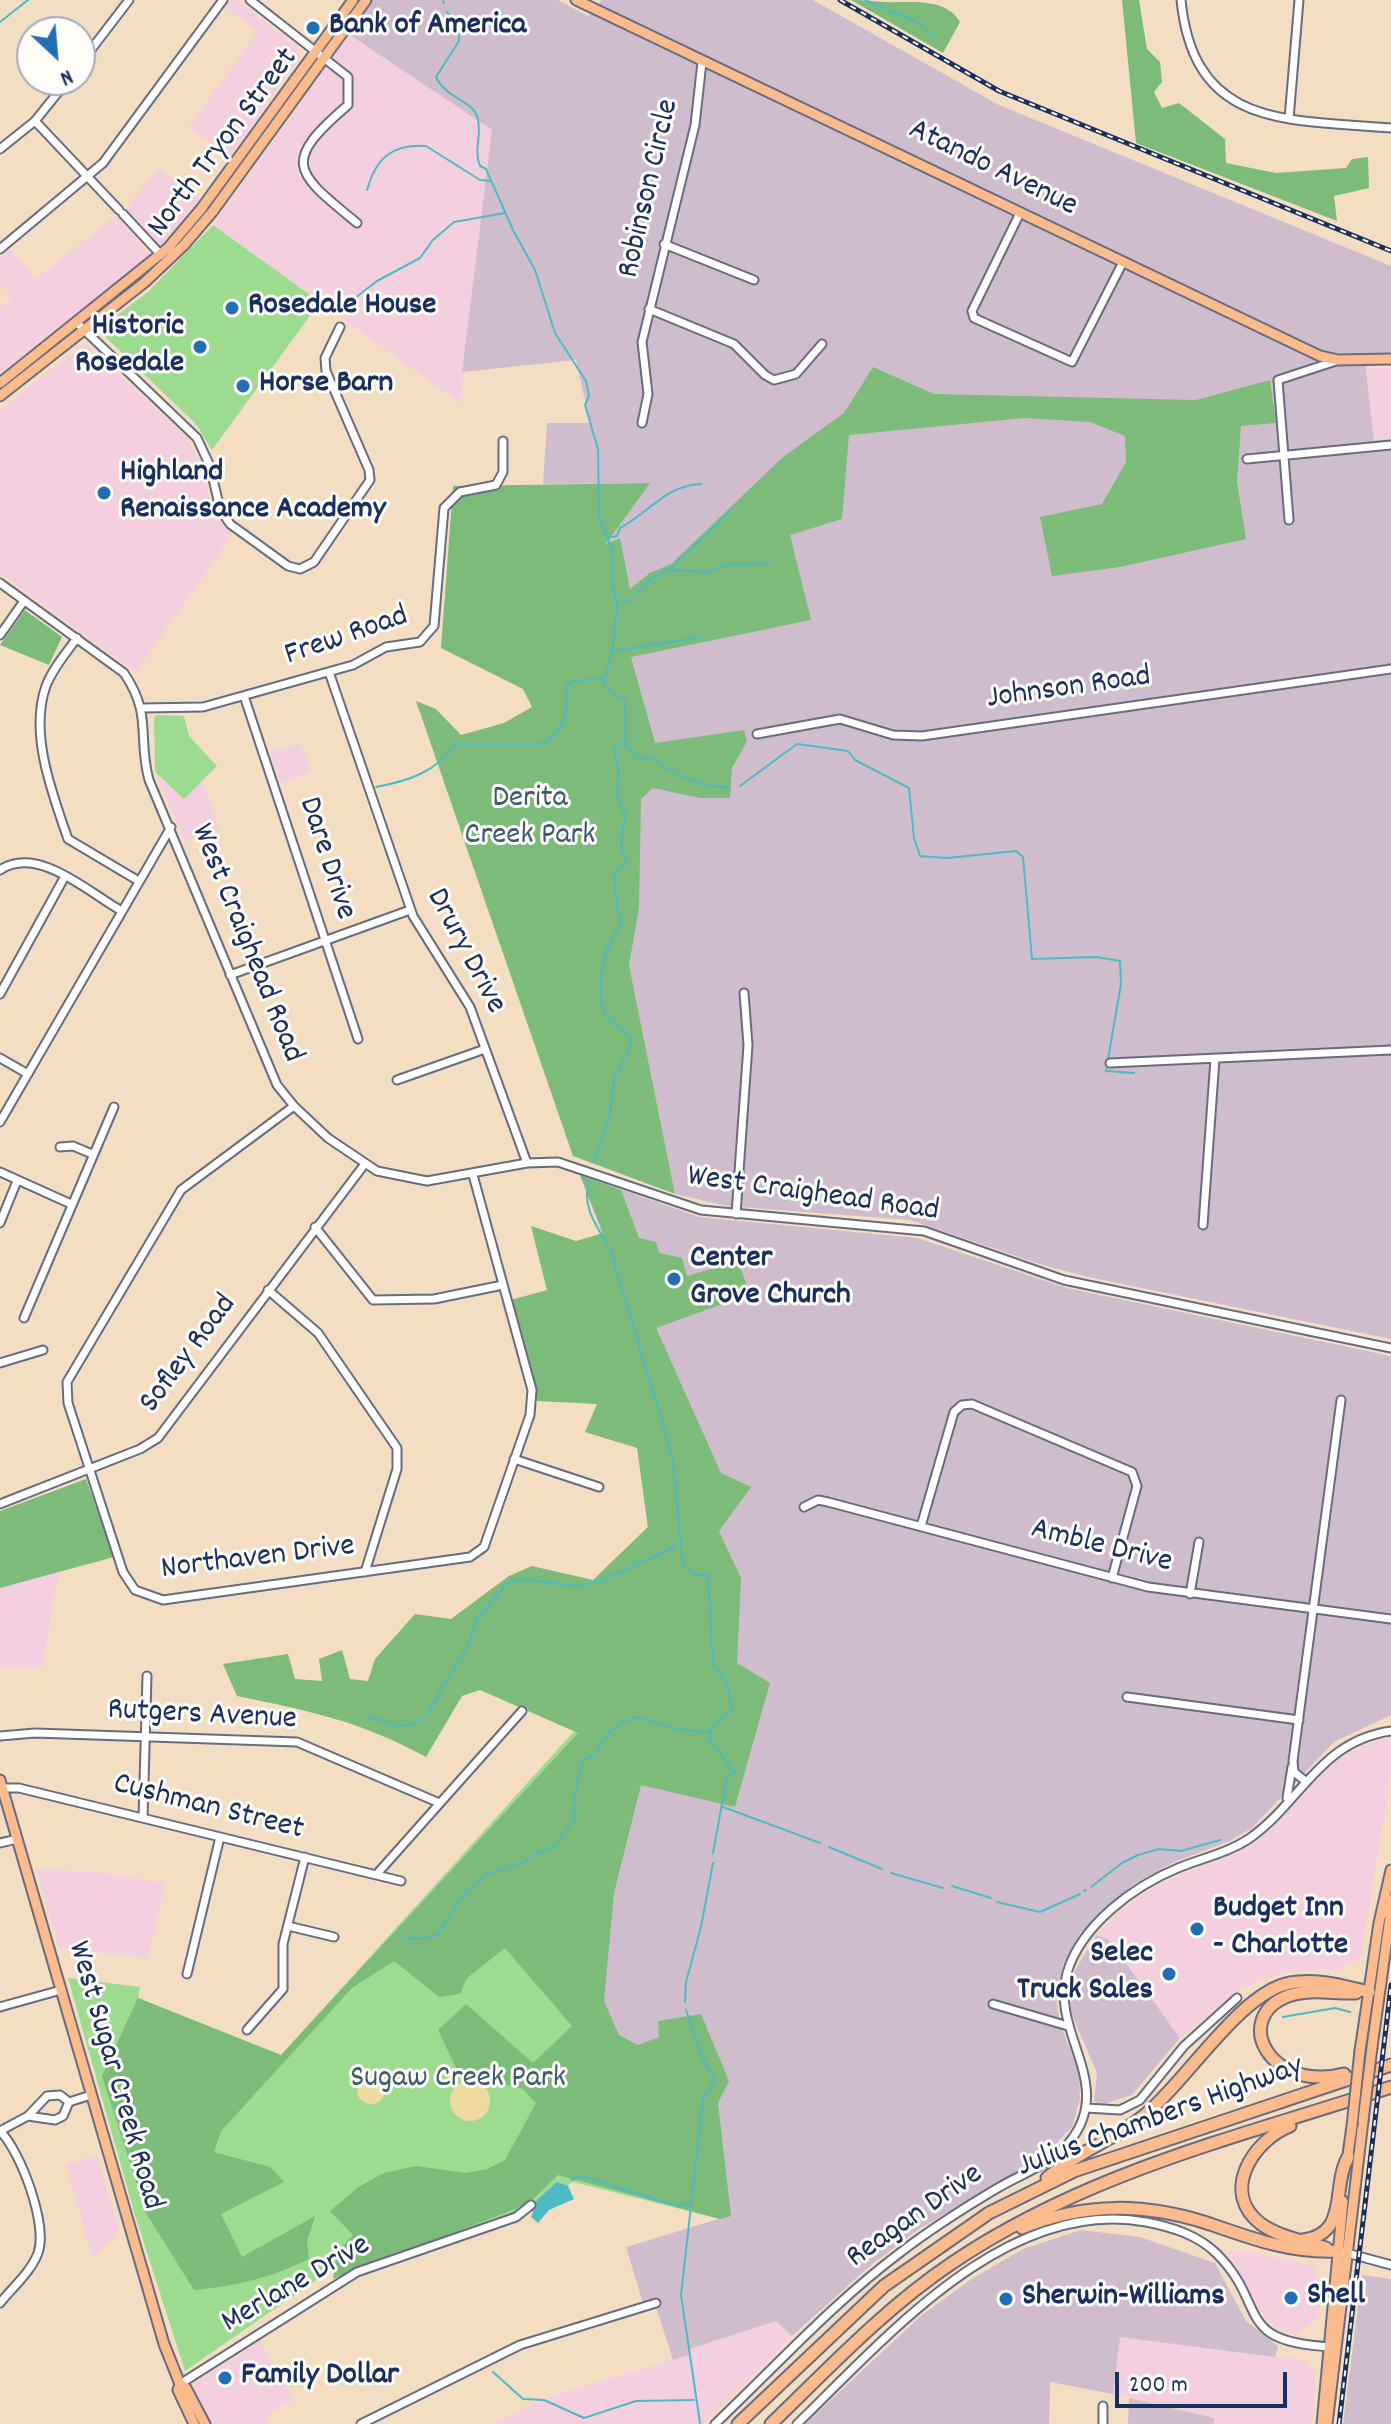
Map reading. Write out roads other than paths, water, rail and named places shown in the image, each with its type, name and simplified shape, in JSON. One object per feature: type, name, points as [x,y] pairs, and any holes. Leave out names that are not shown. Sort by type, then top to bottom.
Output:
[{"type":"highway","points":[[1036,2188],[1054,2172],[1144,2115],[1184,2077],[1243,2009],[1268,1991],[1287,1983],[1314,1982],[1379,1995]]},
{"type":"highway","points":[[1379,1995],[1311,1992],[1285,1998],[1265,2018],[1264,2046],[1282,2069],[1308,2077],[1337,2076],[1391,2064]]},
{"type":"highway","name":"Julius Chambers Highway","points":[[738,2424],[844,2322],[907,2268],[953,2235],[1036,2188],[1074,2171],[1391,2064]]},
{"type":"highway","name":"Julius Chambers Highway","points":[[771,2424],[885,2315],[967,2253],[1099,2182],[1391,2087]]},
{"type":"highway","points":[[1342,2103],[1271,2136],[1253,2155],[1244,2172],[1243,2197],[1254,2217],[1273,2231],[1342,2252]]},
{"type":"highway","points":[[1302,2241],[1319,2237],[1333,2224],[1342,2167],[1348,2157]]},
{"type":"highway","points":[[967,2253],[1049,2218],[1117,2206],[1164,2212],[1303,2252],[1342,2252]]},
{"type":"main road","name":"North Tryon Street","points":[[0,383],[157,272],[199,229],[320,54],[353,0]]},
{"type":"main road","name":"North Tryon Street","points":[[0,396],[161,255],[366,0]]},
{"type":"main road","name":"Atando Avenue","points":[[576,0],[1320,356],[1338,360],[1391,359]]},
{"type":"main road","name":"West Sugar Creek Road","points":[[1,1784],[164,2344],[180,2384],[186,2388],[205,2424]]},
{"type":"main road","points":[[1342,2252],[1379,1995],[1379,1923],[1391,1870]]},
{"type":"main road","points":[[1324,2424],[1360,2051],[1379,1995]]},
{"type":"main road","name":"West Sugar Creek Road","points":[[180,2384],[178,2390],[194,2424]]},
{"type":"street","points":[[96,43],[129,0]]},
{"type":"street","points":[[0,249],[89,179],[120,143],[223,0]]},
{"type":"street","points":[[250,0],[348,77],[348,105],[312,137],[303,155],[303,169],[317,189],[357,223]]},
{"type":"street","points":[[1181,0],[1193,53],[1215,88],[1250,111],[1289,119],[1391,128]]},
{"type":"street","points":[[1289,119],[1299,0]]},
{"type":"street","name":"Robinson Circle","points":[[702,62],[695,125],[649,309],[734,344],[767,377],[774,380],[796,374],[822,344]]},
{"type":"street","points":[[0,149],[35,121],[55,96]]},
{"type":"street","points":[[35,121],[161,255]]},
{"type":"street","points":[[1020,213],[972,316],[1072,362],[1123,262]]},
{"type":"street","points":[[664,244],[754,280]]},
{"type":"street","points":[[642,423],[648,394],[641,353],[649,309]]},
{"type":"street","points":[[81,326],[197,438],[210,466],[220,509],[230,524],[288,566],[300,569],[314,562],[370,480],[369,470],[326,371],[325,358],[340,327]]},
{"type":"street","points":[[1289,520],[1278,380],[1338,360]]},
{"type":"street","name":"Frew Road","points":[[142,708],[203,707],[353,665],[386,647],[411,645],[429,636],[434,626],[444,508],[460,492],[496,485],[503,472],[503,441]]},
{"type":"street","points":[[1247,459],[1391,445]]},
{"type":"street","name":"West Craighead Road","points":[[0,583],[124,673],[142,708],[145,768],[264,1059],[294,1106],[328,1138],[364,1165],[414,1181],[473,1175],[527,1163],[551,1161],[577,1165],[683,1205],[736,1214],[924,1231],[1064,1280],[1391,1348]]},
{"type":"street","points":[[0,635],[24,601]]},
{"type":"street","points":[[77,638],[47,684],[39,717],[40,740],[68,839],[137,880]]},
{"type":"street","name":"Johnson Road","points":[[757,734],[840,719],[893,735],[916,737],[1391,669]]},
{"type":"street","name":"Drury Drive","points":[[329,672],[410,910],[466,999],[527,1163]]},
{"type":"street","name":"Dare Drive","points":[[244,696],[358,1039]]},
{"type":"street","points":[[0,1122],[137,880],[171,827]]},
{"type":"street","points":[[0,870],[25,860],[37,862],[120,910]]},
{"type":"street","points":[[0,994],[64,878]]},
{"type":"street","points":[[230,975],[410,910]]},
{"type":"street","points":[[736,1214],[748,1045],[744,993]]},
{"type":"street","points":[[397,1080],[485,1049]]},
{"type":"street","points":[[1110,1063],[1391,1050]]},
{"type":"street","points":[[0,1058],[28,1074]]},
{"type":"street","points":[[1203,1225],[1215,1059]]},
{"type":"street","name":"Northaven Drive","points":[[294,1106],[181,1190],[69,1376],[66,1394],[126,1579],[135,1590],[149,1597],[195,1596],[470,1557],[480,1552],[530,1415],[532,1390],[473,1175]]},
{"type":"street","points":[[24,1318],[114,1107]]},
{"type":"street","points":[[60,1147],[73,1146],[92,1154]]},
{"type":"street","name":"Sofley Road","points":[[0,1504],[158,1438],[364,1165]]},
{"type":"street","points":[[0,1172],[71,1204]]},
{"type":"street","points":[[0,1223],[17,1181]]},
{"type":"street","points":[[315,1227],[373,1300],[434,1299],[503,1285]]},
{"type":"street","points":[[268,1290],[318,1333],[397,1448],[397,1469],[365,1572]]},
{"type":"street","points":[[0,1363],[43,1350]]},
{"type":"street","points":[[1287,1800],[1341,1400]]},
{"type":"street","points":[[921,1526],[954,1412],[960,1406],[972,1404],[1094,1454],[1136,1476],[1137,1486],[1112,1578]]},
{"type":"street","points":[[514,1459],[599,1487]]},
{"type":"street","name":"Amble Drive","points":[[804,1507],[818,1500],[1112,1578],[1190,1594],[1391,1619]]},
{"type":"street","points":[[1190,1594],[1199,1542]]},
{"type":"street","points":[[143,1818],[147,1676]]},
{"type":"street","points":[[1127,1697],[1299,1720]]},
{"type":"street","points":[[376,1875],[437,1802],[522,1711]]},
{"type":"street","name":"Reagan Drive","points":[[715,2424],[831,2312],[899,2253],[998,2187],[1051,2160],[1071,2141],[1086,2108],[1086,2070],[1068,2026],[1063,1997],[1067,1972],[1079,1947],[1107,1915],[1154,1880],[1250,1837],[1306,1778],[1352,1743],[1391,1731]]},
{"type":"street","name":"Rutgers Avenue","points":[[0,1736],[146,1736],[297,1742],[437,1802]]},
{"type":"street","points":[[1296,1751],[1306,1778]]},
{"type":"street","points":[[1293,1761],[1294,1772],[1306,1778]]},
{"type":"street","name":"Cushman Street","points":[[1,1784],[401,1881]]},
{"type":"street","points":[[187,1974],[220,1837]]},
{"type":"street","points":[[0,1843],[17,1839]]},
{"type":"street","points":[[247,2030],[283,1989],[282,1954],[305,1857]]},
{"type":"street","points":[[288,1926],[334,1937]]},
{"type":"street","points":[[0,2007],[61,1990]]},
{"type":"street","points":[[1086,2108],[1111,2112],[1140,2100],[1184,2046],[1237,1998]]},
{"type":"street","points":[[993,2004],[1068,2026]]},
{"type":"street","points":[[0,2303],[36,2258],[41,2237],[21,2164],[0,2131],[28,2116],[54,2094],[69,2102],[91,2095]]},
{"type":"street","points":[[28,2116],[55,2120],[63,2116],[69,2102]]},
{"type":"street","name":"Merlane Drive","points":[[180,2384],[348,2277],[516,2217],[531,2205]]},
{"type":"street","points":[[797,2424],[876,2345],[963,2275],[1023,2239],[1085,2221],[1139,2221],[1194,2237],[1228,2267],[1261,2326],[1289,2342],[1332,2347]]},
{"type":"street","points":[[1342,2252],[1391,2265]]},
{"type":"street","points":[[361,2424],[520,2345],[656,2303]]},
{"type":"street","points":[[1103,2406],[1103,2424]]},
{"type":"water","points":[[557,2182],[568,2186],[574,2199],[549,2210],[538,2223],[531,2217],[537,2200]]},
{"type":"waterway","points":[[0,22],[28,0]]},
{"type":"waterway","points":[[865,0],[915,21],[937,37]]},
{"type":"waterway","points":[[447,12],[459,32],[459,41],[436,77],[440,84],[470,106],[477,116],[480,166],[486,169],[535,270],[555,333],[586,381],[589,396],[585,405],[598,449],[599,517],[612,549],[612,583],[617,604],[612,655],[604,679],[606,688],[625,701],[626,741],[614,748],[619,773],[617,793],[625,814],[621,845],[627,863],[614,872],[617,910],[622,923],[606,954],[600,993],[606,1015],[630,1036],[631,1044],[614,1079],[610,1114],[594,1162]]},
{"type":"waterway","points":[[367,190],[375,169],[387,155],[414,146],[426,146],[480,180],[491,181]]},
{"type":"waterway","points":[[346,305],[377,281],[420,258],[433,240],[454,222],[505,213]]},
{"type":"waterway","points":[[607,538],[617,536],[620,528],[668,494],[701,484]]},
{"type":"waterway","points":[[669,570],[729,512]]},
{"type":"waterway","points":[[618,603],[628,601],[652,578],[668,570],[708,572],[726,565],[772,563]]},
{"type":"waterway","points":[[613,651],[702,637]]},
{"type":"waterway","points":[[376,787],[421,774],[440,762],[455,744],[541,744],[556,733],[564,719],[566,685],[578,680],[602,679]]},
{"type":"waterway","points":[[624,743],[641,759],[650,757],[677,774],[709,785],[730,787]]},
{"type":"waterway","points":[[740,786],[797,744],[848,751],[855,760],[909,788],[914,838],[920,856],[947,858],[1016,851],[1023,857],[1032,959],[1096,957],[1120,961],[1121,984],[1106,1071],[1134,1073]]},
{"type":"waterway","points":[[589,1182],[589,1209],[610,1249],[673,1463],[683,1566],[696,1575],[708,1575],[713,1665],[727,1683],[732,1709],[712,1726],[710,1741],[735,1772],[727,1777],[713,1853]]},
{"type":"waterway","points":[[368,1716],[398,1726],[413,1724],[426,1716],[470,1641],[477,1619],[507,1583],[522,1579],[577,1586],[600,1581],[671,1549],[677,1542]]},
{"type":"waterway","points":[[403,1938],[424,1939],[437,1935],[463,1895],[486,1874],[524,1862],[535,1853],[555,1846],[575,1818],[574,1796],[582,1760],[596,1754],[602,1741],[616,1727],[635,1717],[683,1730],[710,1732]]},
{"type":"waterway","points":[[723,1807],[820,1843]]},
{"type":"waterway","points":[[1091,1887],[1138,1855],[1159,1849],[1181,1851],[1220,1840]]},
{"type":"waterway","points":[[829,1847],[882,1869]]},
{"type":"waterway","points":[[685,2002],[686,1982],[701,1927],[713,1863]]},
{"type":"waterway","points":[[891,1873],[943,1888]]},
{"type":"waterway","points":[[952,1886],[991,1898]]},
{"type":"waterway","points":[[997,1902],[1040,1912],[1080,1894]]},
{"type":"waterway","points":[[1262,2007],[1272,1998]]},
{"type":"waterway","points":[[1283,2017],[1335,2008],[1350,2012]]},
{"type":"waterway","points":[[686,2010],[705,2063],[715,2079],[703,2099],[681,2295],[700,2423]]},
{"type":"waterway","points":[[572,2180],[580,2176],[675,2205],[690,2204]]},
{"type":"waterway","points":[[493,2372],[523,2399],[544,2400],[584,2418],[636,2401],[694,2400]]},
{"type":"railway","points":[[840,0],[999,91],[1391,251]]},
{"type":"railway","points":[[1339,2424],[1391,1985]]},
{"type":"place","name":"Bank of America","points":[[313,28]]},
{"type":"place","name":"Rosedale House","points":[[232,308]]},
{"type":"place","name":"Historic Rosedale","points":[[200,347]]},
{"type":"place","name":"Horse Barn","points":[[243,386]]},
{"type":"place","name":"Highland Renaissance Academy","points":[[104,493]]},
{"type":"place","name":"Center Grove Church","points":[[674,1279]]},
{"type":"place","name":"Budget Inn - Charlotte","points":[[1197,1929]]},
{"type":"place","name":"Selec Truck Sales","points":[[1169,1974]]},
{"type":"place","name":"Shell","points":[[1291,2298]]},
{"type":"place","name":"Sherwin-Williams","points":[[1006,2299]]},
{"type":"place","name":"Family Dollar","points":[[225,2378]]},
{"type":"park label","name":"Derita Creek Park","points":[[530,820]]},
{"type":"park label","name":"Sugaw Creek Park","points":[[458,2081]]}]
